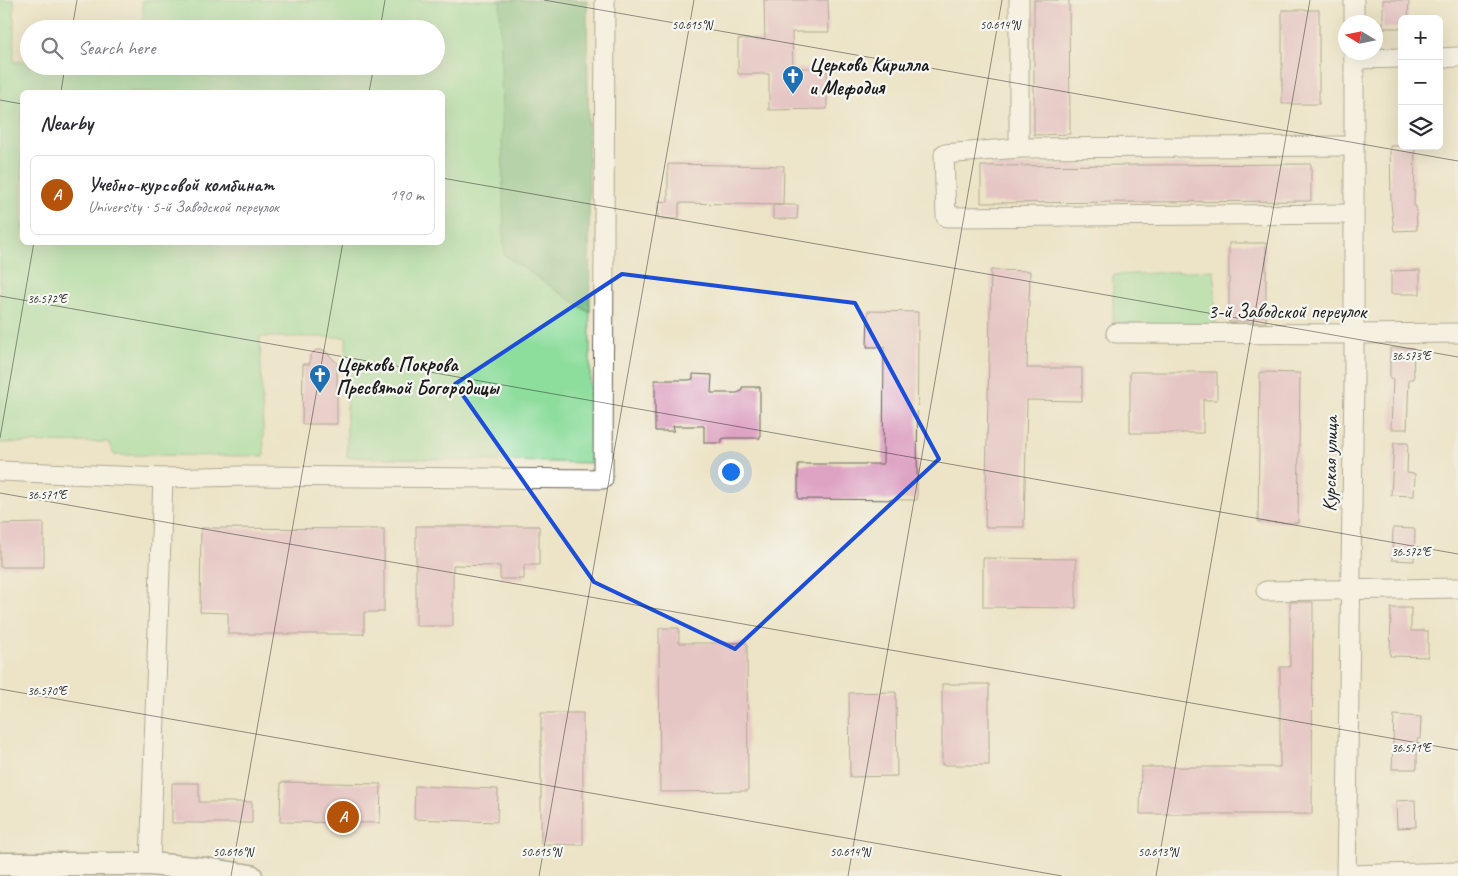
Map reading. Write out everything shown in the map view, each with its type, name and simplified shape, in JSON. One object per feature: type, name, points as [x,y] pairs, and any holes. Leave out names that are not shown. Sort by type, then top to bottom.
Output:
[{"type":"street","points":[[0,471],[163,478],[243,476],[603,479],[605,0]]},
{"type":"street","points":[[1019,0],[1019,148]]},
{"type":"street","points":[[1354,0],[1354,15]]},
{"type":"street","points":[[1383,57],[1398,58]]},
{"type":"street","points":[[1443,58],[1458,58]]},
{"type":"street","name":"Курская улица","points":[[1346,875],[1354,334],[1354,60]]},
{"type":"street","points":[[1354,146],[1019,148],[944,154],[946,217],[1354,214]]},
{"type":"street","name":"3-й Заводской переулок","points":[[1116,333],[1458,333]]},
{"type":"street","points":[[150,864],[163,478]]},
{"type":"street","points":[[1266,591],[1350,588],[1458,588]]},
{"type":"street","points":[[0,864],[150,864],[251,876]]},
{"type":"street","points":[[1346,875],[1458,872]]},
{"type":"highlighted area","points":[[622,274],[855,303],[939,459],[735,649],[594,582],[455,384]]},
{"type":"green space","points":[[0,0],[14,0],[14,62],[20,62],[20,75],[445,75],[445,20],[143,20],[142,0],[587,0],[591,463],[347,457],[346,337],[260,337],[264,456],[114,455],[108,442],[0,443]]},
{"type":"green space","points":[[500,0],[587,0],[590,313],[504,255]]},
{"type":"green space","points":[[1214,270],[1216,324],[1113,323],[1113,275]]},
{"type":"building","points":[[764,0],[828,0],[829,32],[792,32],[793,68],[827,68],[827,109],[769,110],[769,74],[738,74],[738,39],[765,39]]},
{"type":"building","points":[[1034,0],[1069,0],[1070,134],[1034,135]]},
{"type":"building","points":[[1383,0],[1409,0],[1408,15],[1398,15],[1398,28],[1383,28]]},
{"type":"building","points":[[1282,10],[1319,10],[1319,104],[1282,104]]},
{"type":"building","points":[[1390,146],[1398,146],[1398,150],[1415,150],[1414,206],[1416,206],[1417,230],[1394,231],[1391,203]]},
{"type":"building","points":[[668,164],[784,166],[783,205],[679,203],[679,219],[658,219],[658,201],[668,202]]},
{"type":"building","points":[[1311,164],[1311,201],[981,203],[981,166]]},
{"type":"building","points":[[773,205],[798,205],[797,219],[773,219]]},
{"type":"building","points":[[1229,243],[1266,243],[1266,322],[1229,322]]},
{"type":"building","points":[[991,270],[1030,271],[1027,368],[1082,368],[1082,401],[1027,400],[1024,527],[985,527]]},
{"type":"building","points":[[1420,270],[1420,294],[1391,294],[1391,271]]},
{"type":"building","points":[[868,311],[918,312],[917,500],[798,499],[798,464],[883,464],[884,347],[867,347]]},
{"type":"building","points":[[1390,348],[1413,348],[1414,379],[1409,379],[1407,429],[1391,429],[1393,379],[1390,379]]},
{"type":"building","name":"Церковь Покрова Пресвятой Богородицы","points":[[316,350],[324,350],[337,363],[337,424],[302,424],[303,364],[310,364],[310,356]]},
{"type":"building","points":[[1130,372],[1217,372],[1217,400],[1203,400],[1203,433],[1130,433]]},
{"type":"building","points":[[1260,372],[1300,373],[1298,523],[1258,522]]},
{"type":"building","points":[[693,374],[712,375],[711,393],[737,393],[742,391],[742,387],[760,387],[760,438],[726,438],[722,439],[722,443],[704,443],[704,426],[673,426],[674,431],[655,431],[655,380],[689,380],[693,379]]},
{"type":"building","points":[[1394,443],[1408,443],[1407,473],[1415,474],[1414,496],[1391,495]]},
{"type":"building","points":[[44,523],[44,567],[0,567],[0,524]]},
{"type":"building","points":[[416,526],[539,526],[539,565],[524,565],[524,579],[500,579],[500,566],[453,565],[453,626],[416,626]]},
{"type":"building","points":[[201,528],[384,529],[384,612],[364,612],[364,634],[228,634],[228,613],[200,612]]},
{"type":"building","points":[[1393,528],[1415,529],[1414,561],[1392,560]]},
{"type":"building","points":[[983,558],[1076,559],[1076,608],[983,607]]},
{"type":"building","points":[[1290,602],[1313,602],[1312,814],[1140,814],[1141,767],[1280,767],[1280,667],[1290,667]]},
{"type":"building","points":[[1391,608],[1411,608],[1411,631],[1428,631],[1428,657],[1390,656]]},
{"type":"building","points":[[659,628],[679,628],[679,643],[747,643],[748,791],[660,792]]},
{"type":"building","points":[[942,684],[989,684],[989,765],[942,765]]},
{"type":"building","points":[[896,692],[897,776],[850,777],[849,693]]},
{"type":"building","points":[[541,713],[583,713],[583,845],[541,844]]},
{"type":"building","points":[[1394,715],[1421,717],[1420,739],[1417,739],[1417,769],[1392,769]]},
{"type":"building","points":[[281,782],[381,784],[380,823],[280,822]]},
{"type":"building","points":[[172,783],[199,783],[199,802],[252,802],[252,823],[172,823]]},
{"type":"building","points":[[415,786],[498,789],[497,822],[414,819]]},
{"type":"building","points":[[1415,800],[1416,827],[1397,828],[1396,801]]},
{"type":"place","name":"Церковь Кирилла и Мефодия","points":[[793,95]]},
{"type":"place","name":"Церковь Покрова Пресвятой Богородицы","points":[[320,394]]},
{"type":"place","name":"Учебно-курсовой комбинат","points":[[343,817]]}]
